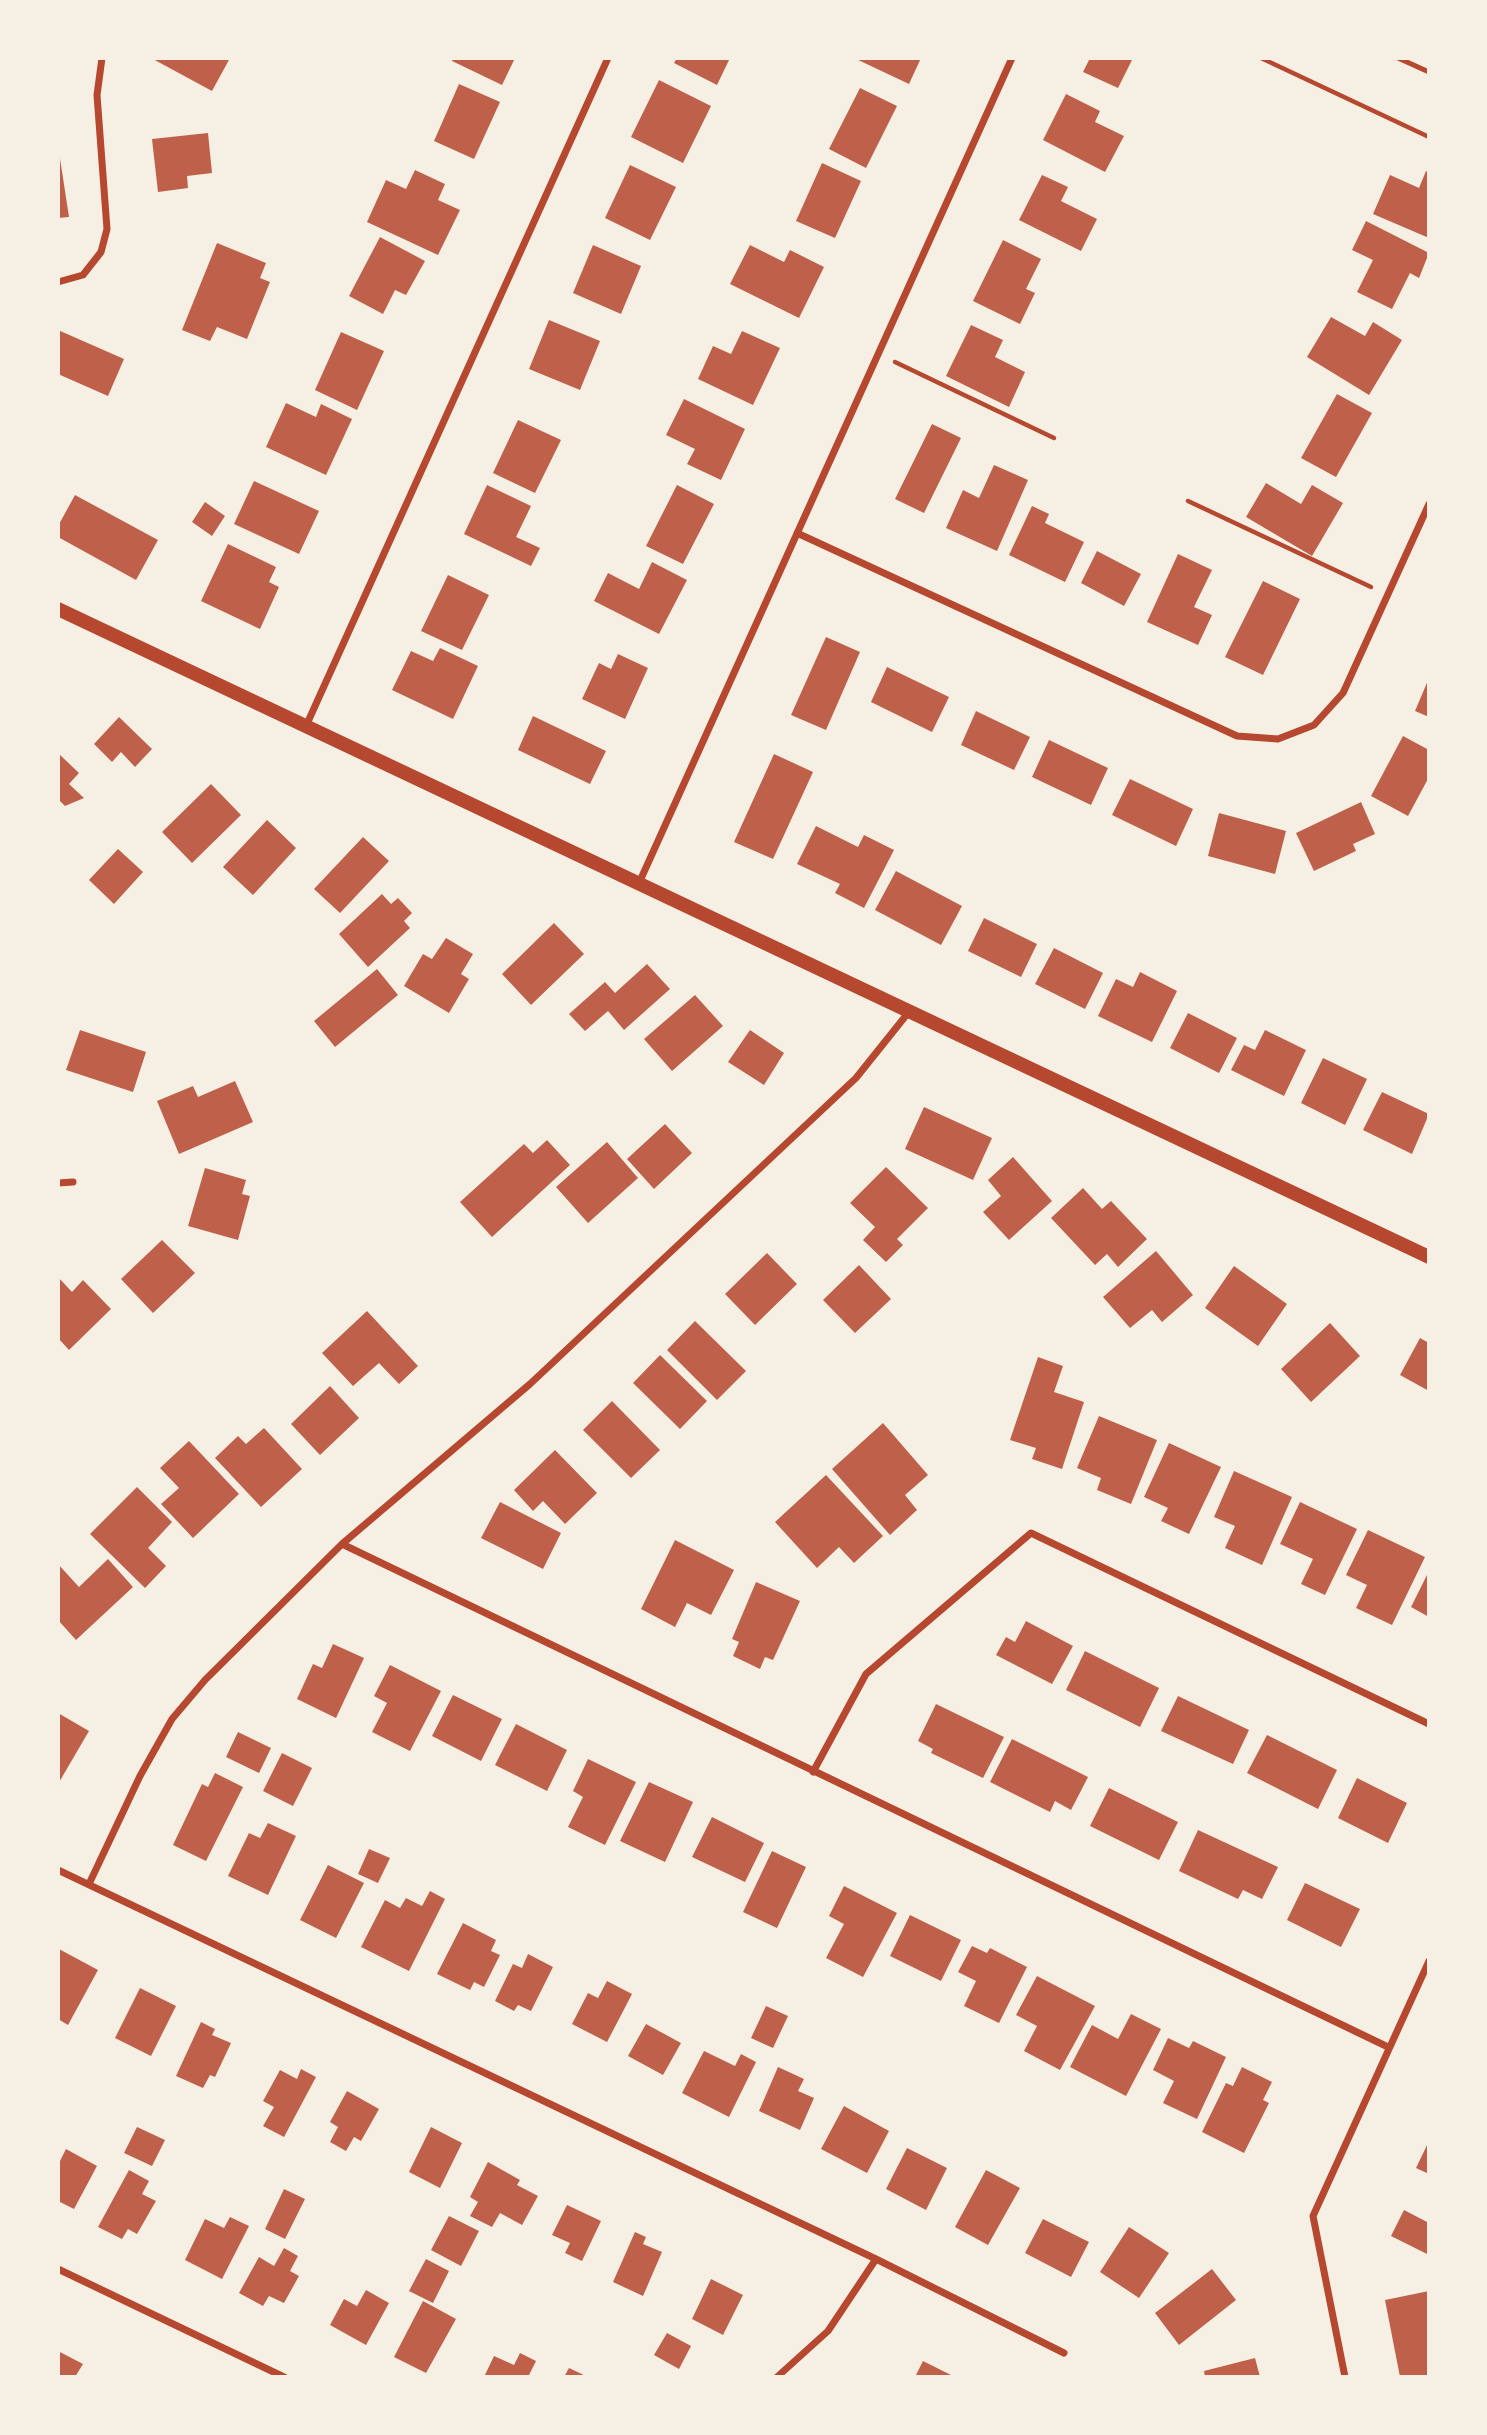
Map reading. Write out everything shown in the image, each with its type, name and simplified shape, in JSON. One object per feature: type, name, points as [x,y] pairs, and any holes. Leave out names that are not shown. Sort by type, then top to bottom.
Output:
[{"type":"main road","points":[[60,614],[306,726],[908,1013],[1429,1256]]},
{"type":"street","points":[[58,282],[83,275],[102,253],[107,229],[97,95],[102,58]]},
{"type":"street","points":[[306,726],[608,58]]},
{"type":"street","points":[[638,885],[1012,58]]},
{"type":"street","points":[[797,533],[1237,736],[1278,738],[1314,725],[1343,693],[1429,504]]},
{"type":"street","points":[[89,1884],[140,1776],[172,1719],[205,1680],[342,1544],[530,1384],[856,1078],[908,1013]]},
{"type":"street","points":[[58,1183],[73,1182]]},
{"type":"street","points":[[813,1772],[866,1674],[1031,1532],[1429,1724]]},
{"type":"street","points":[[342,1544],[1388,2047]]},
{"type":"street","points":[[58,1870],[876,2259],[1064,2353]]},
{"type":"street","points":[[1345,2377],[1313,2216],[1429,1961]]},
{"type":"street","points":[[777,2377],[828,2331],[876,2259]]},
{"type":"street","points":[[58,2269],[284,2377]]},
{"type":"lane","points":[[1398,58],[1429,72]]},
{"type":"path","points":[[1261,58],[1429,137]]},
{"type":"path","points":[[878,354],[1054,438]]},
{"type":"path","points":[[1188,500],[1388,594]]},
{"type":"building","points":[[151,58],[230,58],[212,91]]},
{"type":"building","points":[[453,58],[515,58],[502,85],[452,61]]},
{"type":"building","points":[[677,58],[730,58],[717,85],[674,63]]},
{"type":"building","points":[[854,58],[921,58],[909,84]]},
{"type":"building","points":[[1090,58],[1133,58],[1118,88],[1083,72]]},
{"type":"building","points":[[659,80],[711,106],[683,163],[631,137]]},
{"type":"building","points":[[459,84],[500,102],[474,159],[434,141]]},
{"type":"building","points":[[860,88],[897,106],[866,168],[829,149]]},
{"type":"building","points":[[1066,94],[1100,111],[1095,122],[1124,136],[1105,172],[1043,140]]},
{"type":"building","points":[[208,133],[212,173],[187,176],[188,188],[158,192],[152,139]]},
{"type":"building","points":[[58,153],[69,217],[58,218]]},
{"type":"building","points":[[822,163],[861,181],[835,238],[796,221]]},
{"type":"building","points":[[630,165],[676,187],[650,240],[605,218]]},
{"type":"building","points":[[415,170],[445,184],[438,200],[460,210],[438,255],[367,222],[386,180],[406,189]]},
{"type":"building","points":[[1426,171],[1429,173],[1429,238],[1373,214],[1390,175],[1419,188]]},
{"type":"building","points":[[1042,175],[1068,187],[1061,201],[1097,219],[1081,251],[1019,220]]},
{"type":"building","points":[[1366,221],[1429,253],[1419,278],[1410,273],[1392,309],[1357,292],[1373,260],[1352,250]]},
{"type":"building","points":[[380,237],[425,261],[406,295],[395,290],[383,314],[349,296]]},
{"type":"building","points":[[1003,240],[1041,259],[1026,289],[1035,293],[1020,324],[973,301]]},
{"type":"building","points":[[217,243],[266,263],[260,278],[270,282],[247,339],[217,327],[210,341],[182,330]]},
{"type":"building","points":[[593,245],[641,266],[621,314],[573,293]]},
{"type":"building","points":[[750,245],[784,262],[790,250],[824,267],[799,318],[730,284]]},
{"type":"building","points":[[1331,317],[1365,336],[1373,322],[1402,340],[1369,395],[1307,357]]},
{"type":"building","points":[[549,320],[600,341],[580,390],[529,369]]},
{"type":"building","points":[[971,325],[1003,340],[995,357],[1025,372],[1009,407],[946,376]]},
{"type":"building","points":[[58,330],[124,359],[108,396],[58,374]]},
{"type":"building","points":[[742,331],[780,348],[753,405],[698,379],[713,346],[731,354]]},
{"type":"building","points":[[341,332],[384,351],[357,410],[315,390]]},
{"type":"building","points":[[1337,394],[1372,413],[1336,477],[1301,458]]},
{"type":"building","points":[[684,399],[745,429],[721,480],[687,464],[695,449],[666,435]]},
{"type":"building","points":[[286,403],[316,417],[321,404],[352,419],[326,475],[266,447]]},
{"type":"building","points":[[518,420],[561,440],[535,493],[493,473]]},
{"type":"building","points":[[932,424],[961,438],[924,513],[895,499]]},
{"type":"building","points":[[994,465],[1028,480],[997,551],[946,528],[963,490],[979,498]]},
{"type":"building","points":[[254,481],[319,511],[299,554],[234,524]]},
{"type":"building","points":[[1266,483],[1301,504],[1312,485],[1343,503],[1312,556],[1246,517]]},
{"type":"building","points":[[487,485],[531,506],[516,537],[540,548],[531,566],[464,534]]},
{"type":"building","points":[[677,485],[714,504],[683,564],[646,546]]},
{"type":"building","points":[[75,495],[158,540],[136,580],[58,537],[58,526]]},
{"type":"building","points":[[205,502],[225,516],[212,536],[192,522]]},
{"type":"building","points":[[1032,506],[1049,514],[1045,523],[1084,542],[1065,582],[1009,555]]},
{"type":"building","points":[[228,544],[276,567],[269,582],[279,587],[260,629],[201,601]]},
{"type":"building","points":[[1097,551],[1141,574],[1124,606],[1081,583]]},
{"type":"building","points":[[1178,554],[1212,570],[1194,607],[1212,615],[1198,645],[1147,622]]},
{"type":"building","points":[[652,562],[687,580],[659,634],[594,601],[608,573],[639,589]]},
{"type":"building","points":[[448,575],[489,595],[462,650],[421,631]]},
{"type":"building","points":[[1263,581],[1300,599],[1263,675],[1225,657]]},
{"type":"building","points":[[826,637],[860,652],[826,730],[791,715]]},
{"type":"building","points":[[440,648],[478,666],[453,719],[392,690],[411,651],[433,661]]},
{"type":"building","points":[[618,654],[648,668],[625,719],[582,699],[599,663],[611,669]]},
{"type":"building","points":[[887,667],[949,697],[932,732],[871,702]]},
{"type":"building","points":[[1429,678],[1429,717],[1415,711]]},
{"type":"building","points":[[976,711],[1030,737],[1014,770],[961,745]]},
{"type":"building","points":[[533,716],[606,751],[590,784],[518,750]]},
{"type":"building","points":[[119,717],[152,749],[135,767],[121,752],[112,762],[94,744]]},
{"type":"building","points":[[1403,736],[1429,750],[1429,777],[1408,816],[1371,796]]},
{"type":"building","points":[[1049,740],[1108,768],[1091,805],[1032,777]]},
{"type":"building","points":[[58,753],[79,773],[69,784],[84,798],[65,806],[58,799]]},
{"type":"building","points":[[774,754],[813,772],[773,859],[734,842]]},
{"type":"building","points":[[1130,779],[1193,809],[1176,846],[1112,815]]},
{"type":"building","points":[[211,784],[241,815],[192,863],[162,832]]},
{"type":"building","points":[[1361,802],[1375,834],[1353,844],[1356,851],[1314,871],[1296,833]]},
{"type":"building","points":[[1219,813],[1286,831],[1275,874],[1208,856]]},
{"type":"building","points":[[267,820],[296,848],[253,895],[223,867]]},
{"type":"building","points":[[816,826],[858,847],[864,835],[894,850],[864,908],[835,893],[840,884],[797,864]]},
{"type":"building","points":[[363,837],[389,861],[340,913],[314,889]]},
{"type":"building","points":[[118,849],[143,872],[114,904],[89,880]]},
{"type":"building","points":[[896,871],[962,906],[941,945],[875,910]]},
{"type":"building","points":[[382,894],[391,904],[398,898],[412,913],[404,921],[410,928],[368,967],[339,934]]},
{"type":"building","points":[[984,918],[1037,944],[1021,977],[968,951]]},
{"type":"building","points":[[554,923],[584,954],[531,1005],[502,974]]},
{"type":"building","points":[[446,938],[473,954],[461,974],[469,979],[449,1013],[404,986],[423,954],[432,959]]},
{"type":"building","points":[[1054,948],[1103,973],[1085,1009],[1035,984]]},
{"type":"building","points":[[647,964],[670,989],[624,1030],[608,1011],[585,1031],[569,1014],[605,982],[615,993]]},
{"type":"building","points":[[377,969],[398,995],[335,1047],[314,1021]]},
{"type":"building","points":[[1140,972],[1177,991],[1152,1042],[1098,1016],[1116,979],[1133,987]]},
{"type":"building","points":[[695,995],[723,1026],[672,1071],[644,1039]]},
{"type":"building","points":[[1188,1013],[1237,1038],[1219,1073],[1170,1048]]},
{"type":"building","points":[[80,1030],[146,1052],[133,1092],[66,1070]]},
{"type":"building","points":[[750,1030],[784,1053],[764,1085],[728,1062]]},
{"type":"building","points":[[1265,1030],[1306,1050],[1284,1096],[1231,1070],[1244,1045],[1255,1050]]},
{"type":"building","points":[[1323,1058],[1367,1079],[1345,1125],[1301,1103]]},
{"type":"building","points":[[235,1081],[253,1122],[179,1154],[157,1101],[193,1086],[198,1097]]},
{"type":"building","points":[[1382,1092],[1429,1114],[1412,1154],[1363,1130]]},
{"type":"building","points":[[924,1107],[992,1138],[973,1180],[905,1149]]},
{"type":"building","points":[[665,1124],[692,1153],[654,1189],[627,1159]]},
{"type":"building","points":[[547,1140],[570,1165],[492,1237],[460,1202],[524,1144],[533,1153]]},
{"type":"building","points":[[607,1142],[638,1178],[588,1223],[556,1187]]},
{"type":"building","points":[[1013,1157],[1052,1201],[1009,1240],[983,1212],[1001,1196],[988,1180]]},
{"type":"building","points":[[886,1167],[928,1208],[897,1239],[903,1245],[886,1262],[863,1240],[875,1227],[850,1203]]},
{"type":"building","points":[[205,1168],[246,1180],[242,1194],[250,1196],[238,1240],[188,1226]]},
{"type":"building","points":[[1083,1188],[1102,1209],[1111,1201],[1147,1239],[1118,1267],[1107,1254],[1095,1265],[1051,1218]]},
{"type":"building","points":[[162,1240],[195,1273],[153,1313],[121,1279]]},
{"type":"building","points":[[1156,1251],[1193,1295],[1162,1322],[1152,1310],[1130,1328],[1103,1297]]},
{"type":"building","points":[[767,1253],[797,1284],[755,1325],[725,1294]]},
{"type":"building","points":[[859,1265],[891,1299],[855,1333],[823,1300]]},
{"type":"building","points":[[1234,1266],[1287,1304],[1258,1346],[1205,1308]]},
{"type":"building","points":[[58,1277],[72,1292],[83,1280],[111,1309],[69,1350],[58,1338]]},
{"type":"building","points":[[367,1311],[418,1366],[399,1384],[379,1363],[353,1386],[322,1353]]},
{"type":"building","points":[[695,1321],[746,1371],[717,1400],[667,1350]]},
{"type":"building","points":[[1330,1323],[1360,1356],[1311,1402],[1281,1369]]},
{"type":"building","points":[[1420,1338],[1429,1343],[1429,1391],[1400,1375]]},
{"type":"building","points":[[660,1355],[707,1401],[680,1429],[633,1383]]},
{"type":"building","points":[[1038,1357],[1063,1366],[1054,1392],[1084,1402],[1062,1469],[1032,1459],[1036,1448],[1010,1440]]},
{"type":"building","points":[[330,1386],[359,1418],[320,1455],[291,1424]]},
{"type":"building","points":[[612,1401],[660,1450],[631,1478],[583,1430]]},
{"type":"building","points":[[1099,1416],[1157,1440],[1131,1504],[1097,1490],[1101,1478],[1077,1468]]},
{"type":"building","points":[[883,1423],[928,1475],[905,1495],[917,1510],[890,1535],[832,1469]]},
{"type":"building","points":[[264,1428],[302,1469],[261,1507],[215,1458],[238,1436],[246,1444]]},
{"type":"building","points":[[189,1441],[239,1494],[193,1538],[161,1504],[179,1488],[160,1468]]},
{"type":"building","points":[[1169,1443],[1221,1467],[1189,1534],[1161,1521],[1168,1508],[1144,1497]]},
{"type":"building","points":[[555,1450],[597,1493],[565,1524],[543,1501],[533,1511],[514,1490]]},
{"type":"building","points":[[1234,1471],[1292,1497],[1262,1565],[1225,1548],[1235,1526],[1214,1517]]},
{"type":"building","points":[[826,1475],[883,1536],[854,1563],[839,1547],[817,1568],[775,1522]]},
{"type":"building","points":[[137,1487],[172,1522],[148,1548],[166,1566],[145,1588],[90,1534]]},
{"type":"building","points":[[500,1502],[561,1533],[543,1569],[481,1538]]},
{"type":"building","points":[[1300,1502],[1357,1529],[1325,1595],[1301,1584],[1313,1559],[1280,1544]]},
{"type":"building","points":[[1368,1530],[1425,1557],[1392,1625],[1356,1608],[1367,1585],[1346,1575]]},
{"type":"building","points":[[675,1540],[734,1570],[711,1615],[687,1603],[675,1627],[641,1609]]},
{"type":"building","points":[[108,1559],[133,1587],[76,1640],[58,1620],[58,1564],[79,1587]]},
{"type":"building","points":[[1429,1571],[1429,1617],[1411,1607]]},
{"type":"building","points":[[756,1582],[800,1601],[773,1660],[765,1657],[760,1669],[733,1656],[739,1642],[732,1639]]},
{"type":"building","points":[[1026,1621],[1073,1646],[1052,1684],[996,1655],[1006,1637],[1015,1642]]},
{"type":"building","points":[[333,1644],[364,1658],[336,1718],[297,1699],[313,1664],[322,1668]]},
{"type":"building","points":[[1085,1651],[1159,1688],[1140,1727],[1066,1690]]},
{"type":"building","points":[[390,1665],[441,1691],[410,1751],[372,1732],[387,1703],[374,1696]]},
{"type":"building","points":[[453,1695],[502,1719],[481,1761],[432,1736]]},
{"type":"building","points":[[1178,1696],[1249,1730],[1233,1764],[1161,1731]]},
{"type":"building","points":[[936,1704],[1004,1737],[983,1778],[931,1753],[933,1749],[918,1741]]},
{"type":"building","points":[[58,1713],[89,1731],[58,1784]]},
{"type":"building","points":[[516,1724],[567,1750],[547,1791],[495,1765]]},
{"type":"building","points":[[238,1732],[271,1748],[259,1773],[226,1757]]},
{"type":"building","points":[[1267,1735],[1337,1770],[1318,1809],[1247,1773]]},
{"type":"building","points":[[1012,1739],[1088,1777],[1071,1810],[1055,1801],[1050,1812],[990,1782]]},
{"type":"building","points":[[282,1753],[312,1768],[293,1806],[263,1791]]},
{"type":"building","points":[[588,1759],[636,1782],[605,1845],[568,1827],[583,1797],[573,1791]]},
{"type":"building","points":[[215,1773],[243,1787],[206,1861],[173,1845],[202,1784],[208,1787]]},
{"type":"building","points":[[1357,1778],[1407,1803],[1388,1843],[1338,1818]]},
{"type":"building","points":[[649,1782],[693,1802],[665,1862],[620,1841]]},
{"type":"building","points":[[1109,1788],[1178,1822],[1159,1860],[1090,1826]]},
{"type":"building","points":[[712,1817],[764,1843],[745,1882],[692,1857]]},
{"type":"building","points":[[268,1823],[296,1836],[268,1895],[228,1876],[249,1833],[260,1838]]},
{"type":"building","points":[[1198,1830],[1278,1867],[1262,1899],[1243,1890],[1238,1899],[1179,1871]]},
{"type":"building","points":[[369,1849],[390,1858],[378,1883],[358,1874]]},
{"type":"building","points":[[772,1851],[806,1867],[777,1928],[743,1912]]},
{"type":"building","points":[[328,1865],[364,1883],[336,1938],[300,1920]]},
{"type":"building","points":[[1305,1883],[1360,1909],[1341,1947],[1287,1920]]},
{"type":"building","points":[[844,1886],[897,1913],[863,1977],[826,1958],[844,1924],[829,1916]]},
{"type":"building","points":[[430,1891],[445,1899],[409,1971],[361,1947],[385,1900],[400,1908],[406,1898],[422,1906]]},
{"type":"building","points":[[910,1915],[961,1940],[941,1981],[890,1956]]},
{"type":"building","points":[[463,1923],[496,1940],[491,1951],[500,1955],[484,1987],[474,1982],[470,1990],[437,1974]]},
{"type":"building","points":[[972,1946],[987,1953],[990,1948],[1027,1967],[999,2023],[964,2006],[976,1981],[958,1972]]},
{"type":"building","points":[[59,1949],[98,1970],[68,2025],[58,2019]]},
{"type":"building","points":[[528,1954],[553,1967],[531,2011],[518,2005],[514,2011],[495,2001],[513,1964],[522,1968]]},
{"type":"building","points":[[1037,1976],[1095,2006],[1060,2070],[1024,2051],[1037,2026],[1016,2015]]},
{"type":"building","points":[[607,1981],[632,1994],[607,2042],[572,2024],[588,1993],[598,1998]]},
{"type":"building","points":[[140,1988],[176,2006],[151,2056],[115,2038]]},
{"type":"building","points":[[766,2006],[788,2016],[773,2048],[751,2038]]},
{"type":"building","points":[[1131,2014],[1161,2029],[1126,2096],[1070,2067],[1092,2025],[1118,2039]]},
{"type":"building","points":[[201,2022],[215,2029],[212,2035],[231,2043],[215,2077],[210,2075],[203,2088],[176,2076]]},
{"type":"building","points":[[646,2024],[681,2043],[663,2075],[628,2056]]},
{"type":"building","points":[[1168,2038],[1189,2048],[1193,2041],[1226,2057],[1197,2119],[1163,2103],[1174,2081],[1153,2070]]},
{"type":"building","points":[[704,2051],[735,2066],[741,2054],[756,2062],[729,2117],[682,2093]]},
{"type":"building","points":[[778,2067],[804,2079],[798,2091],[814,2098],[800,2130],[759,2111]]},
{"type":"building","points":[[1242,2067],[1272,2082],[1263,2100],[1269,2103],[1244,2153],[1202,2132],[1226,2083],[1233,2086]]},
{"type":"building","points":[[301,2069],[316,2077],[284,2137],[263,2126],[274,2107],[263,2101],[280,2070],[297,2079]]},
{"type":"building","points":[[347,2091],[379,2109],[361,2141],[354,2137],[346,2151],[330,2142],[338,2127],[330,2122]]},
{"type":"building","points":[[844,2106],[889,2131],[867,2173],[821,2149]]},
{"type":"building","points":[[137,2127],[165,2140],[152,2166],[124,2153]]},
{"type":"building","points":[[431,2127],[462,2143],[440,2188],[409,2172]]},
{"type":"building","points":[[1429,2141],[1429,2174],[1416,2168]]},
{"type":"building","points":[[907,2148],[947,2168],[926,2210],[886,2189]]},
{"type":"building","points":[[66,2149],[97,2166],[74,2209],[58,2201],[58,2165]]},
{"type":"building","points":[[488,2162],[520,2180],[517,2185],[538,2196],[522,2225],[500,2213],[492,2227],[470,2216],[478,2202],[470,2197]]},
{"type":"building","points":[[129,2170],[149,2181],[142,2194],[156,2201],[137,2234],[128,2229],[122,2239],[98,2227]]},
{"type":"building","points":[[986,2170],[1020,2188],[988,2245],[955,2227]]},
{"type":"building","points":[[284,2189],[305,2199],[285,2239],[265,2229]]},
{"type":"building","points":[[567,2205],[601,2221],[582,2261],[565,2253],[570,2243],[552,2235]]},
{"type":"building","points":[[1404,2210],[1429,2223],[1429,2255],[1391,2236]]},
{"type":"building","points":[[449,2216],[479,2231],[461,2266],[431,2250]]},
{"type":"building","points":[[230,2217],[249,2226],[222,2279],[185,2260],[205,2219],[224,2228]]},
{"type":"building","points":[[1043,2219],[1089,2242],[1071,2277],[1025,2253]]},
{"type":"building","points":[[1129,2227],[1169,2253],[1139,2298],[1100,2272]]},
{"type":"building","points":[[635,2232],[646,2237],[643,2244],[662,2252],[643,2296],[613,2282]]},
{"type":"building","points":[[284,2248],[298,2256],[290,2271],[299,2276],[284,2303],[269,2296],[263,2306],[239,2293],[259,2257],[274,2266]]},
{"type":"building","points":[[426,2259],[449,2271],[433,2303],[409,2291]]},
{"type":"building","points":[[1212,2269],[1236,2300],[1179,2345],[1155,2313]]},
{"type":"building","points":[[711,2279],[743,2295],[723,2335],[692,2319]]},
{"type":"building","points":[[366,2290],[389,2303],[366,2345],[330,2325],[344,2299],[357,2306]]},
{"type":"building","points":[[1429,2291],[1429,2377],[1400,2377],[1385,2300]]},
{"type":"building","points":[[423,2301],[456,2319],[426,2373],[394,2357]]},
{"type":"building","points":[[667,2333],[691,2346],[679,2369],[654,2355]]},
{"type":"building","points":[[58,2351],[83,2364],[75,2377],[58,2377]]},
{"type":"building","points":[[520,2353],[536,2361],[528,2377],[484,2377],[494,2356],[514,2365]]},
{"type":"building","points":[[1255,2358],[1260,2377],[1205,2377],[1204,2371]]},
{"type":"building","points":[[923,2361],[955,2377],[915,2377]]},
{"type":"building","points":[[569,2368],[588,2377],[564,2377]]}]
